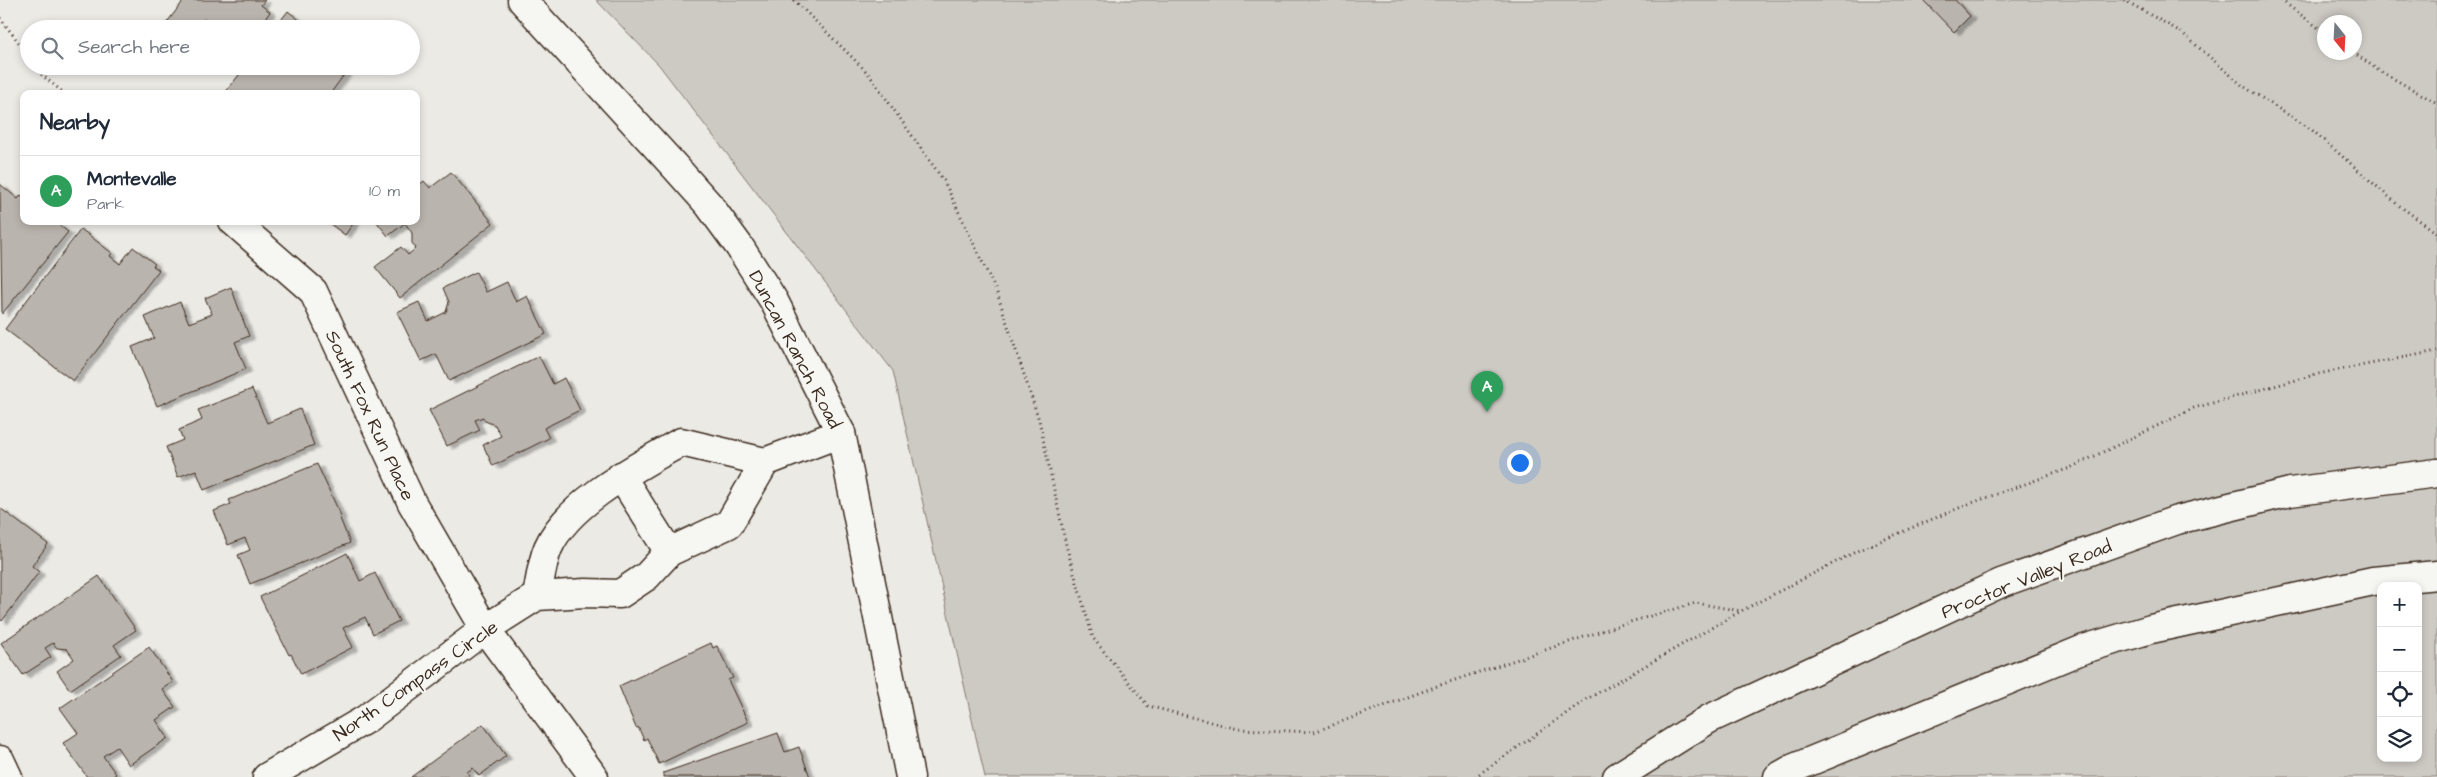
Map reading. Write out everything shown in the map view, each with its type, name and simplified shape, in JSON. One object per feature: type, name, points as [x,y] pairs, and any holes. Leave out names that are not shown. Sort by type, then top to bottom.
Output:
[{"type":"street","name":"Duncan Ranch Road","points":[[522,0],[709,205],[740,246],[774,301],[841,434],[910,777]]},
{"type":"street","name":"South Fox Run Place","points":[[238,225],[313,291],[412,503],[485,630],[594,777]]},
{"type":"street","points":[[537,596],[548,548],[572,514],[621,476],[681,442],[765,462],[841,434]]},
{"type":"street","name":"North Compass Circle","points":[[267,777],[366,720],[485,630],[537,596],[585,593],[620,594],[647,576],[669,552],[729,524],[765,462]]},
{"type":"street","name":"Proctor Valley Road","points":[[1617,777],[1709,719],[2002,583],[2186,518],[2290,492],[2437,473]]},
{"type":"street","points":[[621,476],[669,552]]},
{"type":"street","points":[[1778,777],[1794,768],[2092,647],[2151,629],[2363,583],[2437,575]]},
{"type":"street","points":[[0,760],[8,777]]},
{"type":"path","points":[[794,0],[868,73],[944,181],[997,293],[1033,402],[1066,546],[1093,638],[1148,706],[1238,729],[1314,732],[1449,682],[1623,624],[1696,603],[1741,610]]},
{"type":"path","points":[[2124,0],[2181,32],[2243,86],[2312,130],[2397,204],[2437,233]]},
{"type":"path","points":[[2281,0],[2317,27]]},
{"type":"path","points":[[0,18],[20,44]]},
{"type":"path","points":[[2362,58],[2378,70],[2437,103]]},
{"type":"path","points":[[42,75],[61,90]]},
{"type":"path","points":[[1475,777],[1587,699],[1741,610],[1859,550],[1966,504],[2070,468],[2194,408],[2318,374],[2437,351]]},
{"type":"shaded area","points":[[596,0],[2437,0],[2437,777],[985,777],[893,371],[659,65]]},
{"type":"building","points":[[184,0],[265,0],[261,5],[270,12],[264,20],[169,20]]},
{"type":"building","points":[[1923,0],[1955,0],[1970,16],[1954,32]]},
{"type":"building","points":[[288,11],[300,20],[281,20]]},
{"type":"building","points":[[239,75],[344,75],[333,90],[227,90]]},
{"type":"building","points":[[451,172],[493,223],[400,298],[375,267],[401,247],[408,255],[416,248],[412,243],[412,233],[406,225],[420,225],[420,184],[424,181],[430,188]]},
{"type":"building","points":[[0,184],[18,199],[20,196],[20,225],[59,225],[68,232],[2,314]]},
{"type":"building","points":[[331,225],[352,225],[345,235]]},
{"type":"building","points":[[379,225],[402,225],[388,236]]},
{"type":"building","points":[[81,229],[112,253],[110,256],[120,264],[133,247],[155,264],[153,266],[159,270],[73,381],[5,329]]},
{"type":"building","points":[[476,272],[486,292],[507,282],[516,302],[527,296],[546,334],[449,381],[436,354],[421,361],[397,312],[419,302],[428,321],[446,312],[449,302],[443,288]]},
{"type":"building","points":[[231,287],[249,336],[235,342],[246,369],[157,406],[132,347],[154,338],[145,317],[180,302],[189,323],[212,314],[205,298]]},
{"type":"building","points":[[539,356],[553,384],[564,378],[580,410],[544,428],[549,438],[493,466],[483,445],[501,436],[495,425],[485,421],[483,417],[475,420],[480,430],[447,446],[429,410]]},
{"type":"building","points":[[252,389],[267,423],[300,409],[314,445],[204,490],[196,470],[178,477],[166,447],[183,440],[179,430],[202,420],[198,410]]},
{"type":"building","points":[[317,464],[341,516],[339,516],[350,543],[250,584],[238,555],[250,550],[245,538],[228,545],[214,511],[231,504],[229,500]]},
{"type":"building","points":[[0,508],[48,544],[32,566],[39,572],[2,621],[0,619]]},
{"type":"building","points":[[347,553],[360,581],[375,573],[399,621],[373,634],[365,617],[343,628],[353,647],[301,674],[291,654],[289,655],[260,597]]},
{"type":"building","points":[[99,576],[136,630],[114,645],[121,655],[70,690],[57,671],[74,659],[67,649],[57,648],[53,643],[45,648],[51,657],[23,675],[1,643]]},
{"type":"building","points":[[711,643],[713,648],[717,646],[733,678],[728,680],[748,722],[659,764],[647,738],[644,740],[638,727],[636,728],[619,686]]},
{"type":"building","points":[[149,647],[173,682],[162,689],[175,707],[156,720],[168,738],[129,765],[117,747],[103,756],[116,774],[112,777],[87,777],[63,743],[78,733],[60,708]]},
{"type":"building","points":[[483,724],[506,756],[479,776],[473,768],[467,772],[470,777],[411,777]]},
{"type":"building","points":[[778,733],[785,752],[799,747],[810,777],[664,777],[663,773]]},
{"type":"place","name":"Montevalle","points":[[1487,412]]}]
